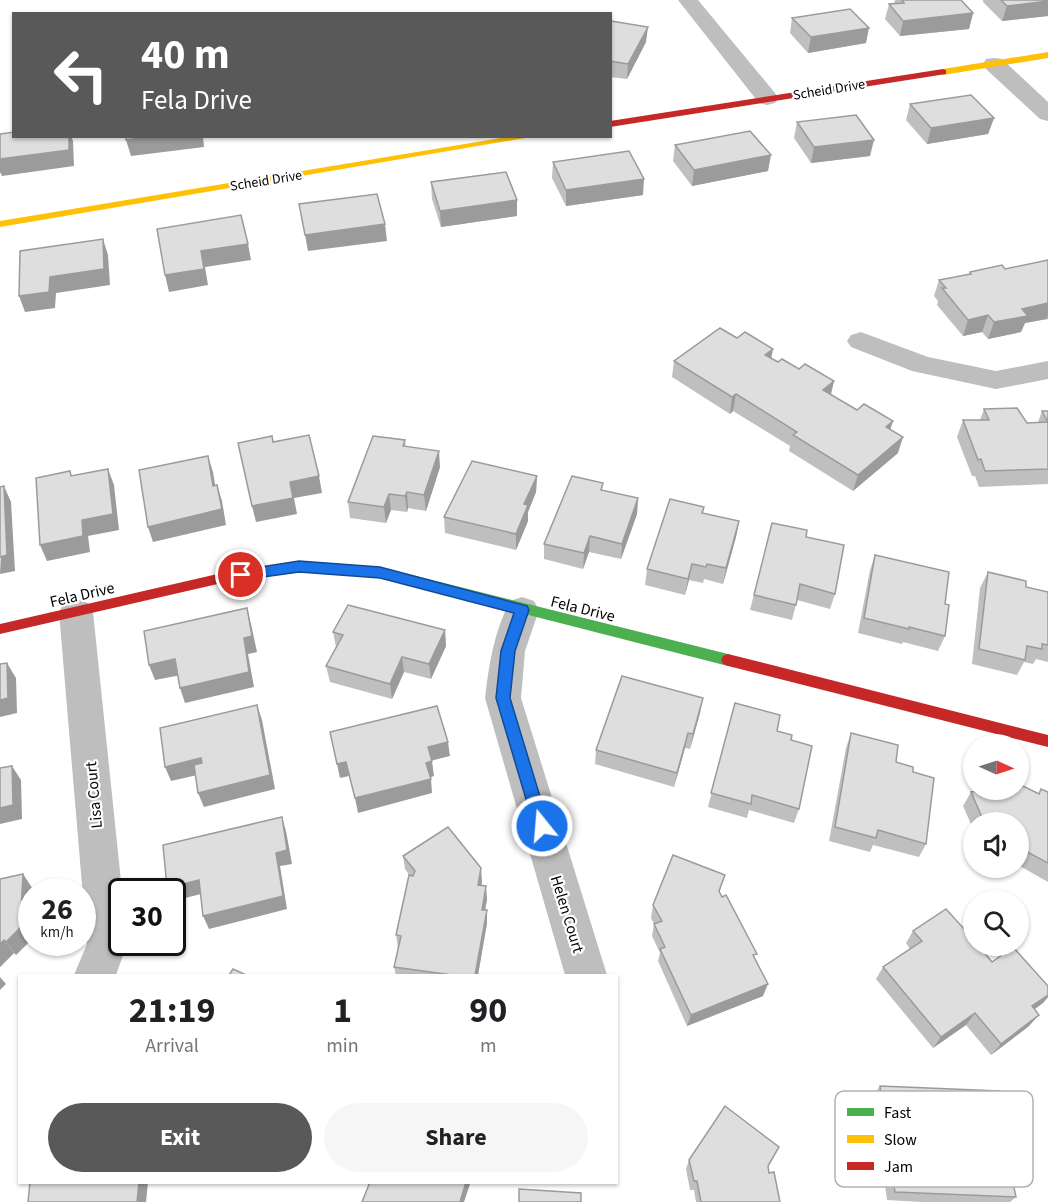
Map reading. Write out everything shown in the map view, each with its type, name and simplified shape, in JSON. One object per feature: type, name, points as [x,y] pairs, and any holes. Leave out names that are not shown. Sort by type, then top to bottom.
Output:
[{"type":"street","points":[[688,0],[767,98]]},
{"type":"street","name":"Scheid Drive","points":[[612,124],[1048,55]]},
{"type":"street","points":[[994,64],[1048,114]]},
{"type":"street","name":"Scheid Drive","points":[[0,224],[521,138]]},
{"type":"street","points":[[861,341],[922,365],[996,380],[1048,370]]},
{"type":"street","name":"Fela Drive","points":[[0,629],[222,578],[299,567],[380,573],[1048,741]]},
{"type":"street","name":"Helen Court","points":[[522,610],[508,651],[503,698],[586,974]]},
{"type":"street","name":"Lisa Court","points":[[76,612],[107,944],[95,974]]},
{"type":"building","points":[[902,0],[961,0],[973,13],[903,21],[889,4],[904,3]]},
{"type":"building","points":[[1001,0],[1048,0],[1048,1],[1007,6]]},
{"type":"building","points":[[850,9],[869,28],[811,37],[792,18]]},
{"type":"building","points":[[612,21],[648,27],[628,64],[612,61]]},
{"type":"building","points":[[971,95],[994,118],[931,128],[910,104]]},
{"type":"building","points":[[856,115],[874,140],[814,147],[797,122]]},
{"type":"building","points":[[750,131],[771,155],[694,170],[675,145]]},
{"type":"building","points":[[12,132],[12,138],[69,138],[69,150],[0,159],[0,134]]},
{"type":"building","points":[[629,151],[644,179],[566,190],[553,162]]},
{"type":"building","points":[[506,172],[517,200],[440,211],[431,182]]},
{"type":"building","points":[[377,194],[385,224],[305,235],[299,204]]},
{"type":"building","points":[[241,215],[248,244],[201,251],[204,269],[165,275],[157,229]]},
{"type":"building","points":[[103,239],[104,269],[50,277],[49,292],[19,296],[20,251]]},
{"type":"building","points":[[1048,260],[1048,303],[1022,309],[1028,316],[994,322],[988,315],[968,320],[942,288],[946,288],[939,280],[1002,265],[1005,269]]},
{"type":"building","points":[[720,328],[737,338],[745,332],[773,349],[765,355],[778,362],[782,359],[799,369],[805,364],[834,381],[823,390],[857,410],[864,404],[876,411],[893,421],[886,427],[903,437],[858,475],[793,435],[797,432],[736,394],[732,397],[674,361]]},
{"type":"building","points":[[1017,408],[1027,423],[1048,422],[1048,469],[985,471],[981,459],[978,460],[963,420],[989,420],[984,409]]},
{"type":"building","points":[[1042,411],[1048,411],[1048,422]]},
{"type":"building","points":[[309,435],[319,476],[290,482],[293,498],[252,506],[238,443],[272,436],[273,442]]},
{"type":"building","points":[[373,436],[405,440],[403,446],[439,451],[424,495],[407,492],[405,496],[389,494],[384,507],[348,502]]},
{"type":"building","points":[[208,456],[213,486],[217,485],[222,509],[148,527],[139,470]]},
{"type":"building","points":[[472,461],[537,476],[524,504],[528,505],[516,534],[444,517]]},
{"type":"building","points":[[108,469],[113,514],[82,520],[83,536],[40,545],[36,478],[70,471],[71,476]]},
{"type":"building","points":[[572,476],[603,483],[601,490],[638,498],[622,544],[590,536],[584,553],[544,544]]},
{"type":"building","points":[[4,486],[7,555],[0,557],[0,487]]},
{"type":"building","points":[[670,499],[704,507],[702,513],[739,521],[726,568],[692,564],[688,579],[647,569]]},
{"type":"building","points":[[772,523],[807,530],[806,537],[844,545],[835,594],[800,584],[796,605],[754,595]]},
{"type":"building","points":[[875,555],[949,572],[945,604],[949,605],[945,636],[864,618]]},
{"type":"building","points":[[988,572],[1026,581],[1026,587],[1048,592],[1048,645],[1042,644],[1042,649],[1027,646],[1025,660],[979,649]]},
{"type":"building","points":[[348,605],[445,630],[429,664],[402,657],[390,684],[326,666],[343,635],[333,632]]},
{"type":"building","points":[[247,608],[252,636],[244,638],[249,672],[180,688],[175,659],[149,665],[144,631]]},
{"type":"building","points":[[7,663],[8,698],[0,700],[0,664]]},
{"type":"building","points":[[622,676],[703,698],[693,734],[688,733],[677,773],[596,750]]},
{"type":"building","points":[[735,703],[780,715],[777,731],[792,735],[791,740],[812,746],[799,809],[752,795],[751,804],[711,793]]},
{"type":"building","points":[[257,705],[270,775],[198,793],[194,765],[202,763],[201,758],[165,767],[160,728]]},
{"type":"building","points":[[437,706],[448,742],[428,747],[432,761],[426,763],[431,779],[355,798],[346,762],[337,764],[330,732]]},
{"type":"building","points":[[851,733],[898,745],[896,762],[913,767],[913,772],[934,778],[926,844],[878,830],[876,838],[835,827]]},
{"type":"building","points":[[12,766],[13,805],[0,808],[0,768]]},
{"type":"building","points":[[1029,789],[1039,794],[1041,789],[1048,792],[1048,863],[1029,853],[1029,812],[980,812],[974,800],[1029,800]]},
{"type":"building","points":[[282,817],[287,850],[276,853],[283,896],[203,916],[199,880],[186,883],[186,878],[166,878],[163,845]]},
{"type":"building","points":[[448,827],[481,868],[478,885],[486,886],[482,910],[487,910],[475,974],[445,974],[394,967],[401,936],[396,935],[409,875],[413,876],[415,871],[403,856]]},
{"type":"building","points":[[673,855],[725,875],[719,891],[722,897],[726,895],[757,954],[753,955],[768,984],[691,1015],[660,949],[665,947],[654,924],[662,921],[653,905]]},
{"type":"building","points":[[23,874],[23,878],[18,878],[18,930],[6,942],[4,940],[0,944],[0,879]]},
{"type":"building","points":[[946,909],[963,928],[963,956],[987,956],[992,962],[1000,956],[1021,956],[1048,986],[1048,995],[1032,1006],[1039,1015],[1001,1044],[975,1013],[941,1037],[883,967],[922,941],[913,931]]},
{"type":"building","points":[[233,969],[244,974],[230,974]]},
{"type":"building","points":[[880,1086],[1000,1091],[881,1091]]},
{"type":"building","points":[[725,1106],[779,1147],[768,1166],[769,1173],[774,1172],[780,1202],[701,1202],[697,1181],[694,1181],[689,1160]]},
{"type":"building","points":[[30,1184],[139,1184],[137,1202],[28,1202]]},
{"type":"building","points":[[369,1184],[465,1184],[460,1202],[362,1202]]},
{"type":"building","points":[[894,1187],[1014,1187],[1016,1197],[895,1192]]},
{"type":"building","points":[[519,1189],[581,1193],[581,1202],[519,1202]]},
{"type":"traffic: fast","points":[[349,570],[380,572],[728,660]]},
{"type":"traffic: slow","points":[[943,72],[1048,55]]},
{"type":"traffic: slow","points":[[0,224],[521,138]]},
{"type":"traffic: jam","points":[[612,124],[943,72]]},
{"type":"traffic: jam","points":[[0,629],[222,578],[299,567],[349,570]]},
{"type":"traffic: jam","points":[[728,660],[1048,741]]},
{"type":"route","points":[[241,575],[299,567],[380,573],[522,610],[508,651],[503,698],[542,826]]}]
